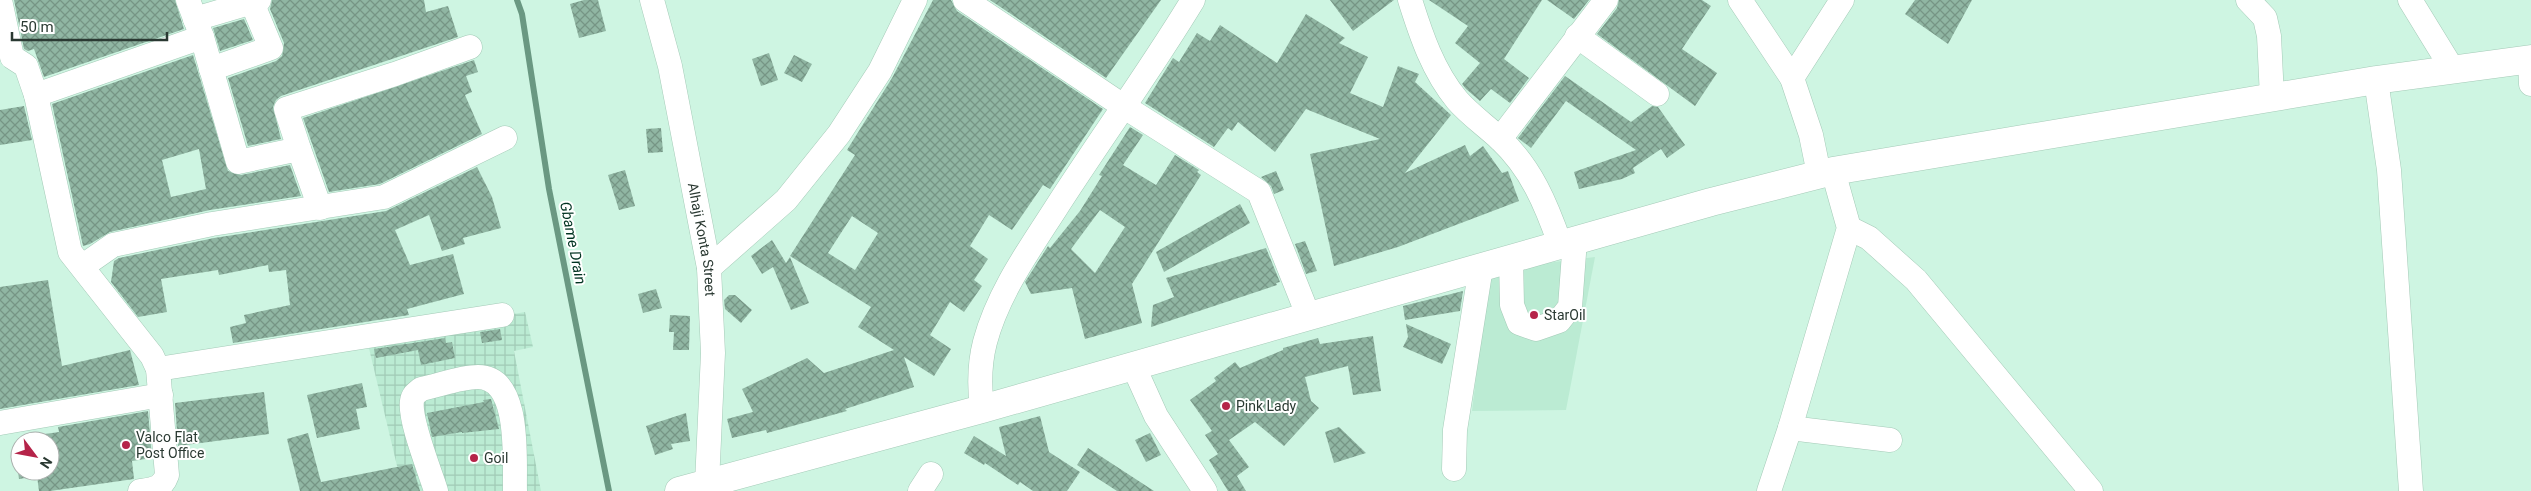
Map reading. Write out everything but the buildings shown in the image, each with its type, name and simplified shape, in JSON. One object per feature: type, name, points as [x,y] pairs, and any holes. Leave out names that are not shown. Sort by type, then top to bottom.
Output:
[{"type":"main road","points":[[679,491],[709,487],[1567,242],[1826,173],[2376,80],[2453,70],[2531,68]]},
{"type":"street","points":[[0,0],[6,59],[26,66],[36,95],[70,252],[83,266],[152,356],[158,369],[167,475],[165,481],[157,489],[140,491]]},
{"type":"street","name":"Alhaji Konta Street","points":[[652,0],[670,66],[709,268],[713,353],[709,487]]},
{"type":"street","points":[[709,268],[786,200],[839,134],[880,71],[915,0]]},
{"type":"street","points":[[965,0],[1123,106],[1259,192],[1308,315]]},
{"type":"street","points":[[982,409],[978,378],[986,340],[1008,288],[1024,258],[1193,0]]},
{"type":"street","points":[[1410,0],[1424,43],[1442,79],[1458,101],[1500,139],[1531,176],[1567,242],[1570,307],[1559,321],[1536,329],[1519,323],[1512,305],[1511,258]]},
{"type":"street","points":[[1500,139],[1606,0]]},
{"type":"street","points":[[1740,0],[1792,78],[1811,135],[1849,228],[1869,238],[1916,280],[2092,491]]},
{"type":"street","points":[[1792,78],[1842,0]]},
{"type":"street","points":[[2248,0],[2265,18],[2269,36],[2272,97]]},
{"type":"street","points":[[2410,0],[2453,70]]},
{"type":"street","points":[[36,95],[195,19],[254,1],[271,48],[211,69]]},
{"type":"street","points":[[195,19],[238,162],[299,149]]},
{"type":"street","points":[[1577,36],[1657,94]]},
{"type":"street","points":[[320,208],[286,109],[395,74],[470,47]]},
{"type":"street","points":[[2376,80],[2389,170],[2412,491]]},
{"type":"street","points":[[83,266],[113,245],[212,224],[384,197],[504,138]]},
{"type":"street","points":[[1769,491],[1790,428],[1836,264],[1849,228]]},
{"type":"street","points":[[1454,469],[1455,430],[1481,267]]},
{"type":"street","points":[[158,369],[502,315]]},
{"type":"street","points":[[1133,365],[1156,416],[1205,491]]},
{"type":"street","points":[[436,491],[412,416],[414,394],[420,390],[478,377],[501,387],[510,403],[514,438],[515,491]]},
{"type":"street","points":[[0,422],[161,395]]},
{"type":"street","points":[[1790,428],[1890,440]]},
{"type":"shaded area","points":[[1595,257],[1566,410],[1472,411],[1489,270]]},
{"type":"shaded area","points":[[525,312],[533,347],[514,351],[541,491],[403,491],[367,340]]},
{"type":"waterway","name":"Gbame Drain","points":[[517,0],[522,14],[549,189],[609,491]]},
{"type":"place","name":"StarOil","points":[[1534,315]]},
{"type":"place","name":"Pink Lady","points":[[1226,406]]},
{"type":"place","name":"Valco Flat Post Office","points":[[126,445]]},
{"type":"place","name":"Goil","points":[[474,458]]}]
